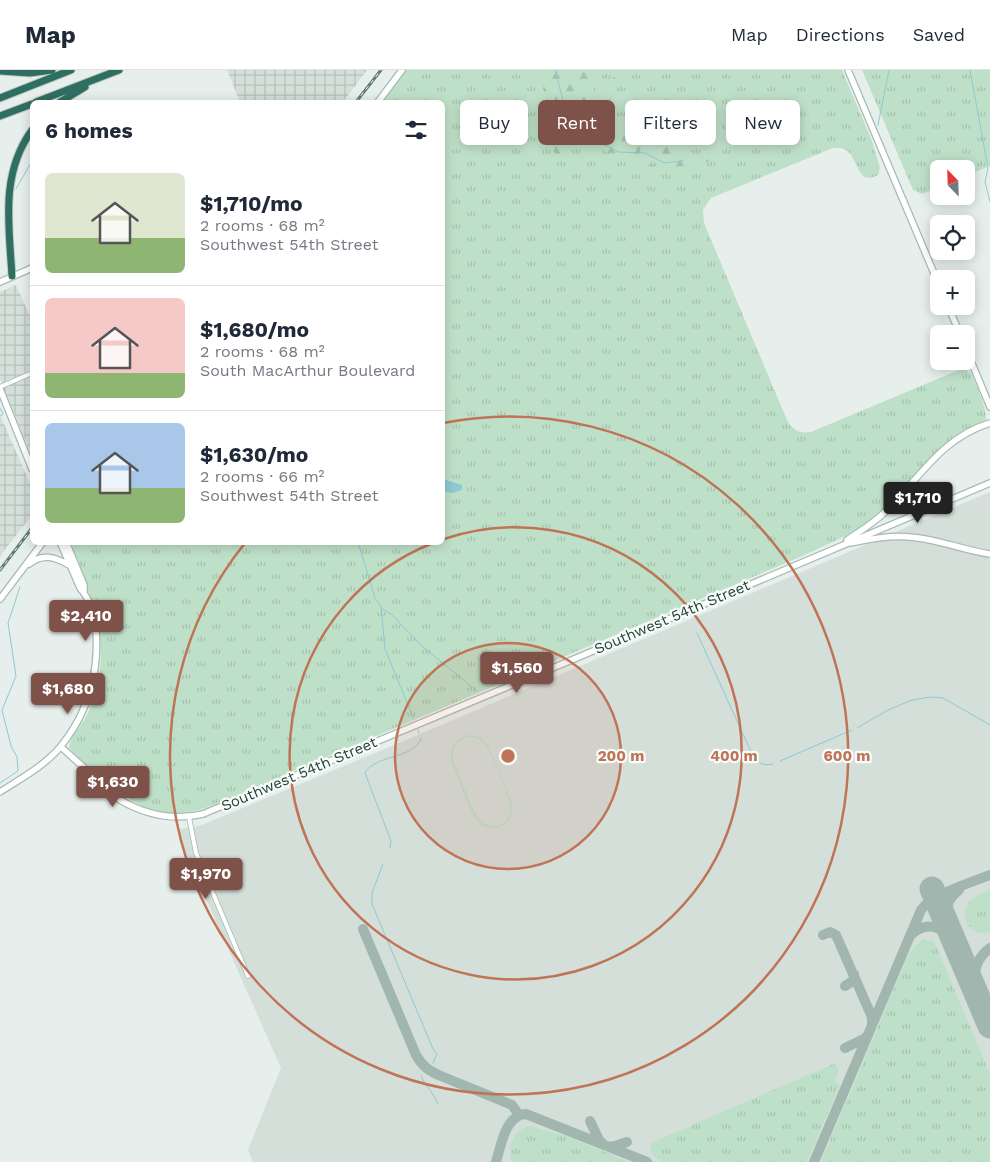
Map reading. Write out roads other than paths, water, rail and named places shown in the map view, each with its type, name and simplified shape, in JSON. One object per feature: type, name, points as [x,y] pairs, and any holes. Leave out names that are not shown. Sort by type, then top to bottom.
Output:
[{"type":"highway","points":[[0,72],[30,73],[52,70]]},
{"type":"highway","points":[[0,98],[72,70]]},
{"type":"highway","points":[[42,100],[120,70]]},
{"type":"highway","points":[[63,100],[98,79]]},
{"type":"highway","points":[[0,116],[30,105]]},
{"type":"highway","points":[[12,276],[8,216],[9,188],[17,156],[30,133]]},
{"type":"main road","points":[[380,100],[402,70]]},
{"type":"main road","points":[[848,70],[933,270]]},
{"type":"main road","points":[[0,282],[30,269]]},
{"type":"main road","points":[[974,370],[990,407]]},
{"type":"main road","points":[[0,388],[30,464]]},
{"type":"main road","points":[[837,546],[884,512],[951,442],[966,432],[990,422]]},
{"type":"main road","name":"Southwest 54th Street","points":[[61,747],[120,800],[131,806],[142,811],[164,816],[189,817],[202,814],[990,483]]},
{"type":"main road","points":[[837,546],[883,537],[909,537],[943,542],[990,554]]},
{"type":"main road","points":[[0,599],[41,545]]},
{"type":"main road","points":[[0,792],[44,762],[61,747],[83,710],[95,670],[97,643],[92,612],[61,545]]},
{"type":"main road","points":[[67,545],[84,586],[84,593]]},
{"type":"main road","points":[[24,568],[38,558],[48,556],[54,557],[70,566]]},
{"type":"street","points":[[0,388],[30,374]]},
{"type":"street","points":[[189,817],[196,853],[248,976]]},
{"type":"water","points":[[445,480],[462,485],[462,490],[452,493],[445,491]]},
{"type":"waterway","points":[[555,70],[566,112],[586,135],[618,152],[645,153],[664,163],[683,161]]},
{"type":"waterway","points":[[878,125],[889,70]]},
{"type":"waterway","points":[[970,70],[988,168],[985,182],[990,202]]},
{"type":"waterway","points":[[16,189],[30,164]]},
{"type":"waterway","points":[[0,408],[3,414],[0,416]]},
{"type":"waterway","points":[[359,545],[375,598],[381,607],[385,649],[413,717]]},
{"type":"waterway","points":[[0,783],[18,771],[17,757],[11,746],[2,710],[16,676],[8,623],[20,587]]},
{"type":"waterway","points":[[381,608],[391,614],[423,647],[477,691]]},
{"type":"waterway","points":[[697,633],[753,756],[762,764],[773,764]]},
{"type":"waterway","points":[[857,728],[888,710],[912,700],[931,697],[943,698],[990,725]]},
{"type":"waterway","points":[[780,761],[852,730]]},
{"type":"waterway","points":[[390,848],[391,841],[365,773],[369,767],[376,763],[411,750],[421,738]]},
{"type":"waterway","points":[[383,864],[372,893],[372,904],[433,1049],[437,1054],[433,1063]]},
{"type":"waterway","points":[[421,1076],[438,1104]]},
{"type":"railway","points":[[358,100],[381,70]]},
{"type":"railway","points":[[0,570],[30,531]]}]
